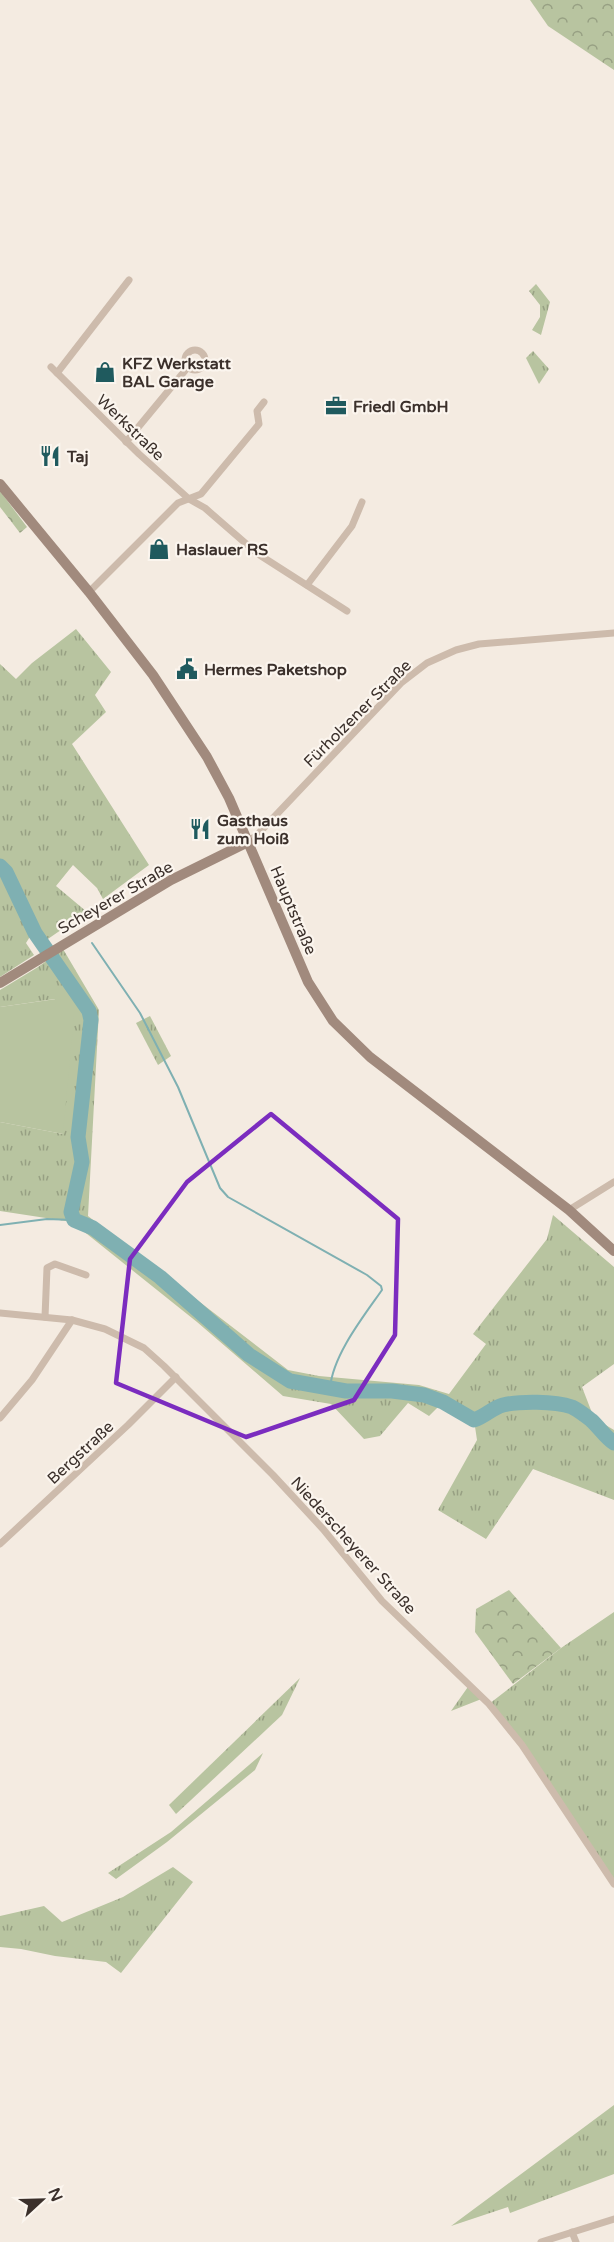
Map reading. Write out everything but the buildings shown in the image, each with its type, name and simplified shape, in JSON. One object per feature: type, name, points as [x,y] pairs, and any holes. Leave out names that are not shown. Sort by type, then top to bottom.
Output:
[{"type":"main road","name":"Hauptstraße","points":[[0,484],[89,592],[153,675],[202,749],[229,798],[308,982],[333,1021],[370,1057],[569,1210],[614,1251]]},
{"type":"main road","name":"Scheyerer Straße","points":[[0,983],[171,880],[248,842]]},
{"type":"street","name":"Werkstraße","points":[[129,280],[54,370],[126,442],[189,499],[205,508],[258,554],[347,611]]},
{"type":"street","points":[[126,442],[188,367]]},
{"type":"street","points":[[89,592],[178,503],[201,494],[259,424],[257,411],[264,402]]},
{"type":"street","points":[[307,585],[352,526],[362,502]]},
{"type":"street","name":"Fürholzener Straße","points":[[248,842],[401,683],[427,663],[456,650],[479,644],[614,633]]},
{"type":"street","points":[[569,1210],[614,1182]]},
{"type":"street","points":[[45,1317],[47,1268],[55,1264],[86,1275]]},
{"type":"street","name":"Niederscheyerer Straße","points":[[0,1313],[72,1320],[105,1329],[144,1348],[176,1377],[316,1521],[382,1601],[489,1704],[522,1745],[614,1884]]},
{"type":"street","points":[[0,1418],[32,1380],[72,1320]]},
{"type":"street","name":"Bergstraße","points":[[0,1544],[176,1377]]},
{"type":"street","points":[[541,2242],[614,2219]]},
{"type":"street","points":[[572,2232],[576,2242]]},
{"type":"highlighted area","points":[[271,1114],[398,1219],[395,1335],[354,1400],[246,1437],[116,1383],[130,1259],[187,1182]]},
{"type":"green space","points":[[530,0],[614,0],[614,70],[548,26]]},
{"type":"green space","points":[[536,284],[550,302],[541,335],[532,330],[540,317],[540,305],[529,291]]},
{"type":"green space","points":[[533,351],[549,369],[539,384],[526,358]]},
{"type":"green space","points":[[0,491],[27,527],[20,533],[0,507]]},
{"type":"green space","points":[[76,629],[111,672],[95,695],[106,712],[72,744],[149,865],[103,899],[97,888],[73,865],[56,886],[87,912],[45,941],[19,889],[0,860],[0,664],[16,679],[32,663]]},
{"type":"green space","points":[[0,874],[31,935],[26,943],[34,955],[0,977]]},
{"type":"green space","points":[[63,949],[99,1010],[88,1216],[288,1370],[319,1376],[419,1385],[449,1394],[486,1344],[473,1334],[547,1239],[553,1215],[614,1267],[614,1364],[582,1387],[594,1418],[614,1430],[614,1500],[533,1469],[486,1539],[438,1510],[477,1440],[474,1420],[443,1402],[429,1416],[408,1403],[380,1436],[364,1439],[331,1404],[283,1396],[197,1322],[72,1222],[0,1211],[0,1122],[63,1134],[55,999],[0,1007],[0,990]]},
{"type":"green space","points":[[56,999],[74,1016],[63,1134],[0,1122],[0,1007]]},
{"type":"green space","points":[[150,1016],[171,1056],[158,1065],[136,1023]]},
{"type":"green space","points":[[509,1590],[561,1648],[513,1684],[475,1632],[476,1609]]},
{"type":"green space","points":[[614,1612],[614,1884],[522,1745],[488,1703],[561,1648]]},
{"type":"green space","points":[[300,1678],[282,1715],[176,1814],[169,1805]]},
{"type":"green space","points":[[470,1684],[483,1698],[451,1711]]},
{"type":"green space","points":[[263,1753],[255,1770],[167,1842],[116,1879],[108,1873],[171,1832]]},
{"type":"green space","points":[[173,1867],[193,1882],[121,1973],[106,1962],[0,1947],[0,1916],[44,1906],[62,1922],[123,1897]]},
{"type":"green space","points":[[614,2105],[614,2174],[510,2213],[508,2207],[451,2226]]},
{"type":"waterway","points":[[0,866],[6,872],[35,933],[89,1011],[91,1020],[78,1137],[82,1162],[71,1212],[74,1220],[93,1228],[160,1277],[249,1355],[290,1381],[346,1391],[392,1391],[424,1395],[443,1402],[474,1420],[499,1406],[510,1404],[537,1402],[565,1405],[587,1417],[614,1443]]},
{"type":"waterway","points":[[92,943],[140,1013],[178,1087],[220,1188],[228,1197],[367,1275],[381,1286],[382,1290],[343,1350],[332,1375],[330,1388]]},
{"type":"waterway","points":[[0,1225],[47,1219],[74,1220]]},
{"type":"place","name":"KFZ Werkstatt BAL Garage","points":[[105,372]]},
{"type":"place","name":"Friedl GmbH","points":[[336,406]]},
{"type":"place","name":"Taj","points":[[50,456]]},
{"type":"place","name":"Haslauer RS","points":[[159,549]]},
{"type":"place","name":"Hermes Paketshop","points":[[187,669]]},
{"type":"place","name":"Gasthaus zum Hoiß","points":[[200,829]]}]
